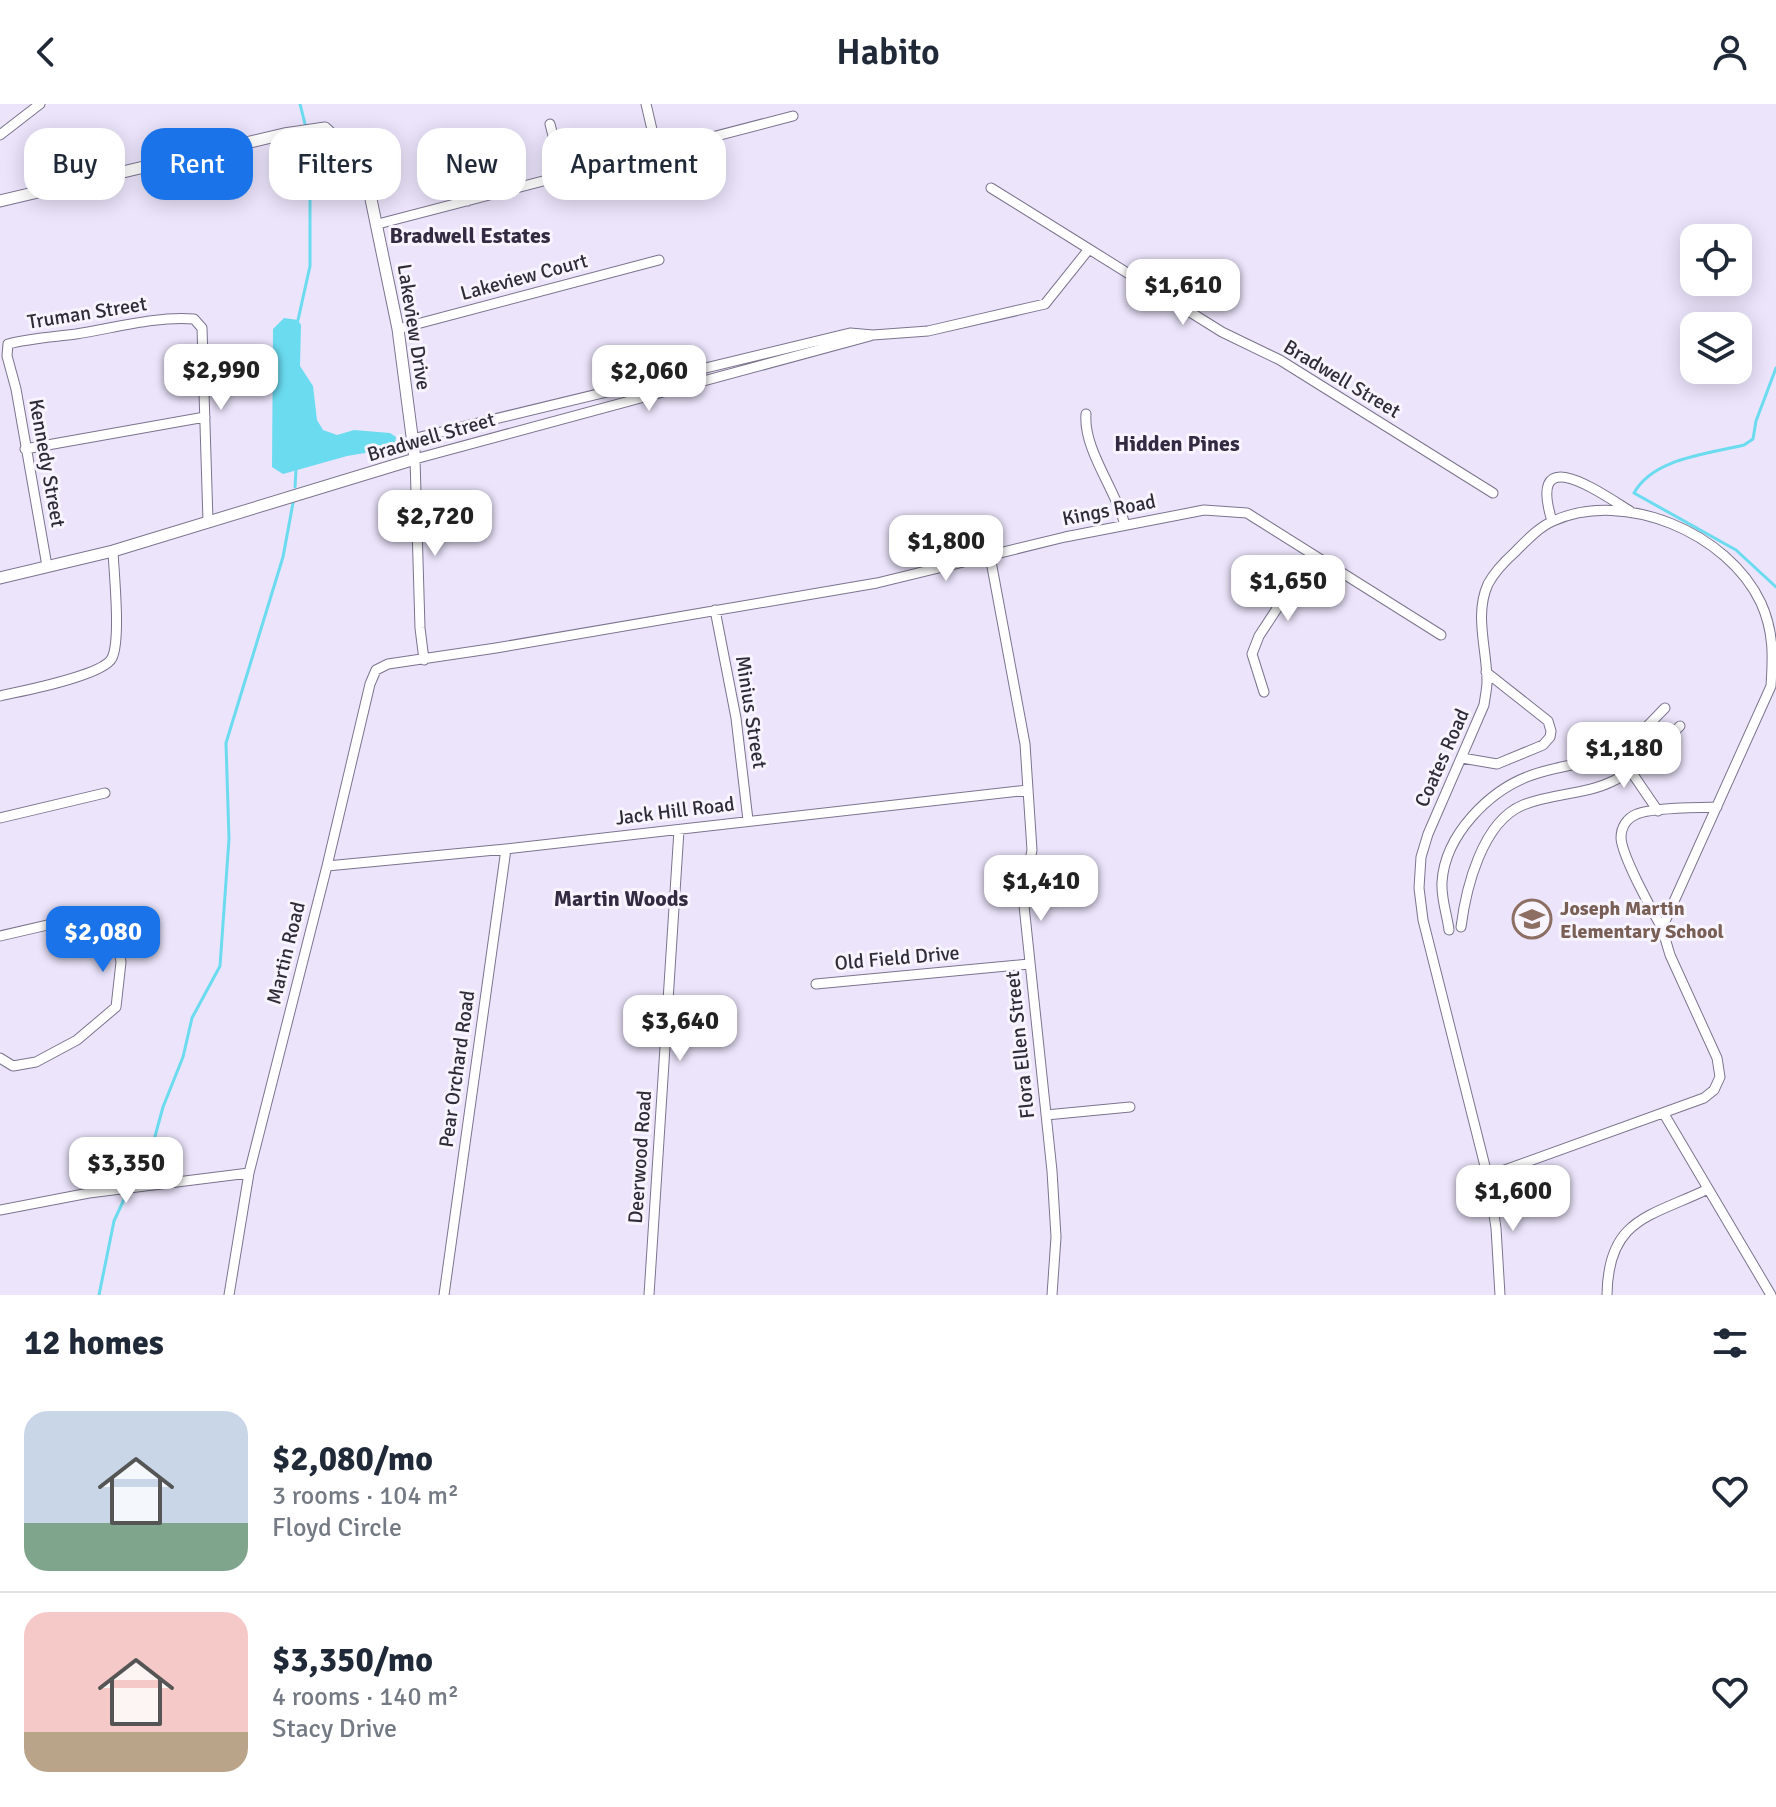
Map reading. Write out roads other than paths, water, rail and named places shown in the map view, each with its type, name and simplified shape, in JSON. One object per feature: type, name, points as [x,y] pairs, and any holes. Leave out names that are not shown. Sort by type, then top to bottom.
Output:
[{"type":"street","points":[[0,135],[40,104]]},
{"type":"street","points":[[646,104],[652,128]]},
{"type":"street","points":[[726,133],[793,116]]},
{"type":"street","points":[[550,124],[551,128]]},
{"type":"street","name":"Lakeview Drive","points":[[0,201],[325,128],[356,157],[366,175],[378,224],[398,329],[415,459],[420,628],[424,660]]},
{"type":"street","points":[[378,224],[542,181]]},
{"type":"street","name":"Bradwell Street","points":[[991,188],[1222,332],[1280,360],[1493,493]]},
{"type":"street","name":"Bradwell Street","points":[[412,439],[850,333],[902,334],[948,328],[1045,304],[1089,249]]},
{"type":"street","name":"Lakeview Court","points":[[398,329],[659,260]]},
{"type":"street","name":"Truman Street","points":[[9,367],[8,344],[174,318],[194,319],[202,328],[205,417]]},
{"type":"street","name":"Bradwell Street","points":[[0,578],[113,551],[415,459],[873,335]]},
{"type":"street","name":"Kennedy Street","points":[[9,367],[47,566]]},
{"type":"street","points":[[1086,414],[1084,429],[1125,525]]},
{"type":"street","points":[[25,449],[205,417],[208,521]]},
{"type":"street","points":[[1552,521],[1545,498],[1546,487],[1551,480],[1561,477],[1571,477],[1590,486],[1630,511]]},
{"type":"street","name":"Kings Road","points":[[424,660],[877,583],[1125,525],[1204,510],[1247,513],[1441,635]]},
{"type":"street","name":"Coates Road","points":[[1500,1295],[1496,1228],[1488,1176],[1423,920],[1419,888],[1421,857],[1484,705],[1486,672],[1481,638],[1483,603],[1488,585],[1500,566],[1552,521],[1584,513],[1630,511],[1670,521],[1724,556],[1744,577],[1761,603],[1774,644],[1771,686],[1662,928]]},
{"type":"street","points":[[0,696],[86,674],[106,666],[113,658],[113,551]]},
{"type":"street","points":[[1264,692],[1252,654],[1259,636],[1312,555]]},
{"type":"street","name":"Flora Ellen Street","points":[[990,556],[1025,744],[1032,850],[1023,896],[1052,1171],[1056,1237],[1052,1295]]},
{"type":"street","name":"Minius Street","points":[[715,610],[736,718],[748,820]]},
{"type":"street","name":"Martin Road","points":[[229,1295],[249,1173],[370,684],[376,670],[388,664],[424,660]]},
{"type":"street","points":[[1462,758],[1497,764],[1543,745],[1550,737],[1548,721],[1486,672]]},
{"type":"street","points":[[1449,930],[1443,907],[1442,879],[1452,846],[1479,810],[1531,775],[1598,759],[1617,751],[1665,708]]},
{"type":"street","points":[[1461,927],[1476,861],[1497,826],[1521,805],[1610,783],[1631,771],[1680,726]]},
{"type":"street","points":[[1617,751],[1658,811]]},
{"type":"street","name":"Jack Hill Road","points":[[327,866],[1028,790]]},
{"type":"street","points":[[0,818],[105,793]]},
{"type":"street","points":[[1488,1176],[1664,1114],[1704,1098],[1714,1090],[1720,1077],[1717,1058],[1670,955],[1662,928],[1621,842],[1628,819],[1643,812],[1717,807]]},
{"type":"street","name":"Deerwood Road","points":[[649,1295],[679,830]]},
{"type":"street","name":"Pear Orchard Road","points":[[444,1295],[506,849]]},
{"type":"street","points":[[0,936],[82,917],[101,921],[118,945],[121,962],[116,1007],[97,1025],[77,1040],[36,1062],[13,1066],[0,1058]]},
{"type":"street","name":"Old Field Drive","points":[[816,984],[1029,964]]},
{"type":"street","points":[[1046,1115],[1130,1107]]},
{"type":"street","points":[[1664,1114],[1774,1295]]},
{"type":"street","points":[[0,1210],[89,1193],[249,1173]]},
{"type":"street","points":[[1607,1295],[1607,1270],[1623,1235],[1636,1222],[1708,1189]]},
{"type":"water","points":[[284,318],[298,320],[301,325],[300,366],[313,386],[317,420],[323,430],[337,435],[354,430],[390,433],[396,437],[395,444],[389,449],[347,456],[283,474],[272,467],[273,329]]},
{"type":"waterway","points":[[300,104],[305,124]]},
{"type":"waterway","points":[[298,320],[310,266],[310,200]]},
{"type":"waterway","points":[[1776,368],[1756,421],[1753,439],[1744,445],[1668,465],[1643,481],[1634,493],[1736,550],[1776,587]]},
{"type":"waterway","points":[[295,487],[296,470]]},
{"type":"waterway","points":[[133,1181],[154,1140],[183,1057],[192,1018],[220,966],[229,839],[226,743],[283,557],[293,503]]},
{"type":"waterway","points":[[99,1295],[114,1221],[126,1195]]},
{"type":"place","name":"Joseph Martin Elementary School","points":[[1532,919]]},
{"type":"district","name":"Bradwell Estates","points":[[470,235]]},
{"type":"district","name":"Hidden Pines","points":[[1177,443]]},
{"type":"district","name":"Martin Woods","points":[[621,898]]}]
